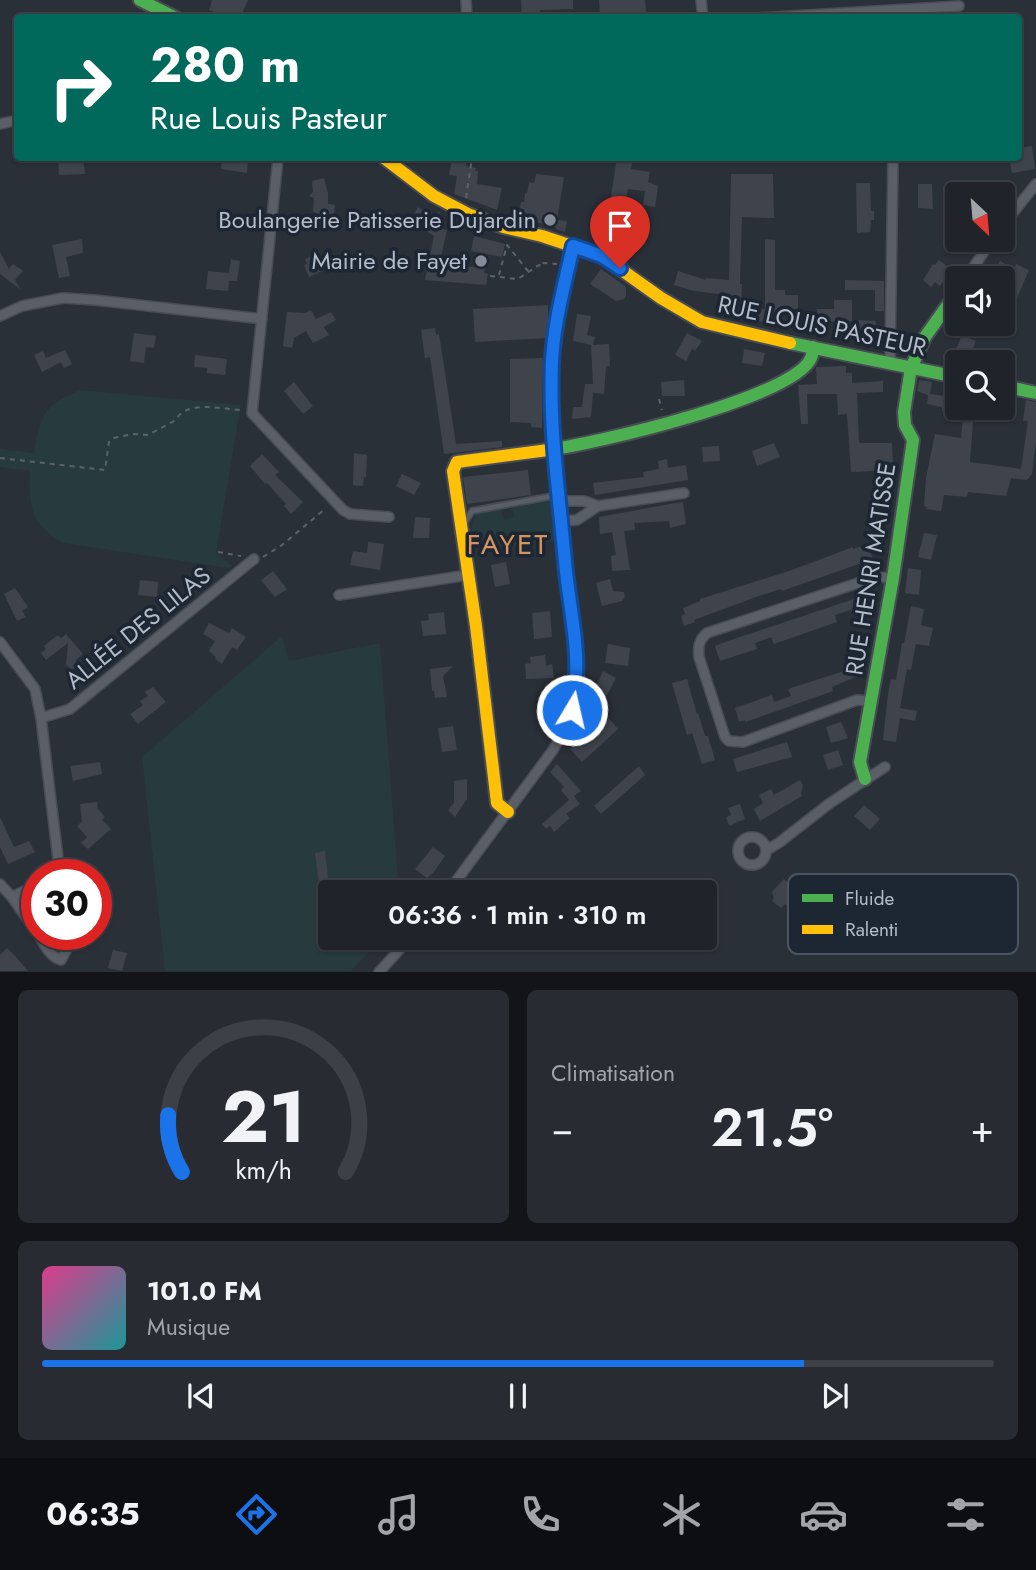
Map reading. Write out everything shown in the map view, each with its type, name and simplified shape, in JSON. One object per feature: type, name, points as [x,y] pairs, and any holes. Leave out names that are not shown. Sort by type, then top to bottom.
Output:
[{"type":"street","points":[[140,0],[168,14]]},
{"type":"street","points":[[890,14],[959,6]]},
{"type":"street","points":[[278,161],[252,411],[334,501],[350,514],[389,517]]},
{"type":"street","name":"RUE LOUIS PASTEUR","points":[[388,161],[433,196],[468,214],[602,256],[661,298],[702,322],[760,337],[945,375]]},
{"type":"street","points":[[890,363],[893,161]]},
{"type":"street","points":[[1015,210],[1036,184]]},
{"type":"street","points":[[457,880],[564,732],[576,689],[577,652],[561,521],[551,401],[552,357],[573,246]]},
{"type":"street","points":[[0,316],[22,306],[64,298],[262,319]]},
{"type":"street","name":"RUE HENRI MATISSE","points":[[865,779],[860,762],[913,440],[905,425],[904,412],[911,368],[925,337],[945,309]]},
{"type":"street","points":[[508,811],[497,803],[453,471],[457,462],[576,446],[671,416],[726,406],[797,372],[811,359],[813,347]]},
{"type":"street","points":[[1015,389],[1036,393]]},
{"type":"street","points":[[561,521],[576,520],[598,506],[684,493]]},
{"type":"street","points":[[559,498],[598,506]]},
{"type":"street","name":"ALLÉE DES LILAS","points":[[41,718],[70,709],[254,559]]},
{"type":"street","points":[[340,595],[468,575]]},
{"type":"street","points":[[870,701],[858,700],[743,742],[729,741],[725,737],[699,657],[698,646],[707,633],[876,577],[892,578]]},
{"type":"street","points":[[0,642],[35,689],[58,859]]},
{"type":"street","points":[[767,850],[884,767]]},
{"type":"street","points":[[0,884],[21,910]]},
{"type":"street","points":[[12,897],[21,893]]},
{"type":"street","points":[[48,950],[55,958],[61,960],[67,950]]},
{"type":"street","points":[[379,971],[399,950]]},
{"type":"lane","points":[[461,530],[472,511],[559,498]]},
{"type":"path","points":[[468,214],[471,207],[466,200],[472,161]]},
{"type":"path","points":[[498,277],[507,245],[528,271]]},
{"type":"path","points":[[490,276],[518,279],[528,271],[542,266],[542,263],[569,265]]},
{"type":"path","points":[[659,399],[663,411],[671,416]]},
{"type":"path","points":[[0,458],[105,470],[109,442],[113,438],[133,434],[148,435],[176,419],[177,415],[195,408],[252,411]]},
{"type":"path","points":[[218,552],[261,558],[282,545],[334,501]]},
{"type":"green space","points":[[81,390],[241,405],[216,553],[232,566],[228,568],[64,543],[44,529],[31,504],[30,471],[0,467],[0,449],[34,453],[46,412],[68,395]]},
{"type":"green space","points":[[552,499],[556,541],[470,549],[468,538],[476,514],[501,509],[503,519],[514,517],[512,507]]},
{"type":"green space","points":[[282,636],[289,661],[380,643],[398,880],[318,880],[318,950],[371,950],[351,971],[165,971],[142,757]]},
{"type":"building","points":[[212,0],[248,0],[242,14],[215,14],[209,10]]},
{"type":"building","points":[[521,0],[573,0],[573,9],[540,10],[540,14],[522,14]]},
{"type":"building","points":[[599,0],[645,0],[646,12],[600,14]]},
{"type":"building","points":[[1032,146],[1035,169],[1012,173],[1010,163],[1022,161],[1022,148]]},
{"type":"building","points":[[58,161],[83,161],[85,174],[59,175]]},
{"type":"building","points":[[222,161],[248,161],[247,173],[221,169]]},
{"type":"building","points":[[451,161],[467,161],[466,166],[478,171],[477,184],[502,188],[497,210],[454,194],[457,176],[449,175]]},
{"type":"building","points":[[617,161],[632,161],[631,169],[650,172],[648,182],[658,186],[655,207],[643,205],[645,191],[628,189],[625,204],[610,202]]},
{"type":"building","points":[[536,174],[564,177],[557,220],[567,221],[565,232],[556,227],[518,218],[529,182],[534,183]]},
{"type":"building","points":[[731,174],[773,174],[774,218],[742,217],[740,284],[741,310],[761,313],[762,309],[765,309],[765,239],[775,240],[775,290],[785,290],[785,295],[798,295],[798,309],[781,309],[781,312],[775,312],[775,324],[727,315],[727,295],[694,291],[674,285],[678,271],[706,280],[729,280]]},
{"type":"building","points":[[324,178],[328,204],[335,205],[334,214],[328,216],[316,215],[317,213],[313,212],[314,198],[309,196],[313,192],[312,181]]},
{"type":"building","points":[[856,183],[870,183],[874,220],[871,220],[870,232],[857,233]]},
{"type":"building","points":[[918,184],[932,184],[933,209],[918,208]]},
{"type":"building","points":[[418,207],[431,216],[426,225],[429,226],[440,210],[436,228],[447,230],[440,261],[442,264],[485,268],[484,273],[488,274],[486,285],[425,280],[434,236],[416,225],[425,225],[412,218]]},
{"type":"building","points":[[474,236],[505,244],[502,257],[471,251]]},
{"type":"building","points":[[82,239],[83,253],[66,257],[70,276],[59,278],[52,245]]},
{"type":"building","points":[[0,252],[9,269],[13,264],[23,271],[15,280],[21,290],[0,274]]},
{"type":"building","points":[[327,254],[333,266],[309,277],[304,265],[307,264],[305,259],[315,255],[317,259]]},
{"type":"building","points":[[231,259],[240,261],[237,281],[229,281],[228,291],[206,289],[208,271],[229,273]]},
{"type":"building","points":[[939,260],[947,266],[945,279],[940,286],[935,282],[931,287],[923,280],[933,264]]},
{"type":"building","points":[[1016,264],[1029,270],[1017,298],[1015,297]]},
{"type":"building","points":[[601,269],[626,287],[624,299],[616,301],[590,284]]},
{"type":"building","points":[[845,280],[884,281],[884,311],[875,311],[875,290],[845,290]]},
{"type":"building","points":[[834,300],[852,300],[852,321],[827,322],[827,331],[818,331],[817,309],[834,309]]},
{"type":"building","points":[[548,305],[548,338],[475,342],[473,309]]},
{"type":"building","points":[[311,310],[316,319],[331,312],[336,320],[324,327],[329,335],[313,343],[306,331],[294,338],[292,348],[283,346],[287,312],[305,313]]},
{"type":"building","points":[[577,314],[591,316],[587,335],[595,337],[593,345],[609,344],[610,366],[606,366],[604,394],[593,393],[591,417],[572,419],[573,407],[582,407],[585,384],[593,384],[591,345],[573,341]]},
{"type":"building","points":[[857,320],[876,321],[875,335],[856,334]]},
{"type":"building","points":[[435,328],[436,335],[439,334],[456,444],[502,441],[502,447],[444,454],[430,357],[425,358],[421,330]]},
{"type":"building","points":[[134,333],[156,336],[154,348],[146,347],[144,363],[130,361]]},
{"type":"building","points":[[687,333],[702,341],[695,351],[692,349],[686,361],[675,355]]},
{"type":"building","points":[[962,336],[976,341],[972,350],[956,350]]},
{"type":"building","points":[[744,349],[765,353],[762,366],[742,363]]},
{"type":"building","points":[[65,350],[72,364],[64,368],[61,362],[42,372],[34,355],[43,351],[46,358]]},
{"type":"building","points":[[195,355],[227,359],[225,375],[207,373],[207,368],[194,367]]},
{"type":"building","points":[[543,358],[542,428],[531,427],[531,423],[510,422],[510,359]]},
{"type":"building","points":[[846,366],[846,373],[852,373],[852,383],[883,381],[883,392],[857,393],[859,443],[892,443],[893,470],[851,472],[847,414],[838,415],[837,394],[807,394],[808,424],[801,424],[798,385],[817,384],[816,367]]},
{"type":"building","points":[[684,380],[685,396],[662,396],[661,382]]},
{"type":"building","points":[[919,380],[932,382],[930,394],[945,396],[945,411],[942,411],[942,407],[927,404],[928,395],[917,391]]},
{"type":"building","points":[[294,382],[313,406],[303,414],[284,391]]},
{"type":"building","points":[[1026,400],[1036,402],[1036,442],[1032,474],[1027,480],[1011,478],[1006,496],[968,492],[967,497],[944,495],[941,511],[926,509],[926,478],[935,434],[961,438],[963,420],[973,420],[970,462],[1021,469],[1028,421],[1023,421]]},
{"type":"building","points":[[774,443],[780,457],[757,466],[752,451]]},
{"type":"building","points":[[719,446],[720,461],[703,462],[702,447]]},
{"type":"building","points":[[354,453],[367,455],[363,486],[353,485]]},
{"type":"building","points":[[262,454],[279,472],[275,475],[303,502],[291,514],[284,506],[286,504],[250,466]]},
{"type":"building","points":[[667,459],[668,468],[686,465],[688,480],[595,495],[593,483],[644,477],[643,472],[659,469],[658,461]]},
{"type":"building","points":[[528,470],[531,495],[467,504],[463,477]]},
{"type":"building","points":[[402,474],[421,483],[414,495],[396,486]]},
{"type":"building","points":[[681,502],[686,524],[670,528],[669,521],[634,523],[635,530],[624,531],[630,570],[612,571],[611,556],[616,555],[612,532],[600,534],[599,517]]},
{"type":"building","points":[[415,517],[430,518],[429,538],[413,538]]},
{"type":"building","points":[[924,533],[937,535],[931,560],[918,557]]},
{"type":"building","points":[[368,542],[384,544],[380,570],[350,565],[353,551],[367,553]]},
{"type":"building","points":[[868,544],[873,559],[782,591],[781,589],[756,597],[684,626],[681,616],[685,614],[683,608],[700,599]]},
{"type":"building","points":[[506,562],[510,584],[495,587],[491,565]]},
{"type":"building","points":[[908,568],[921,570],[919,595],[905,593]]},
{"type":"building","points":[[273,571],[287,589],[275,597],[261,580]]},
{"type":"building","points":[[610,579],[613,591],[624,592],[625,597],[622,601],[602,606],[596,583]]},
{"type":"building","points":[[140,580],[158,582],[157,597],[138,595]]},
{"type":"building","points":[[15,588],[28,607],[22,611],[26,617],[17,621],[4,594]]},
{"type":"building","points":[[863,596],[868,611],[853,616],[851,610],[835,615],[837,622],[774,644],[771,637],[755,643],[757,649],[720,661],[715,646]]},
{"type":"building","points":[[911,606],[924,609],[921,625],[933,628],[929,646],[916,644],[911,670],[907,669],[900,708],[917,711],[915,721],[900,718],[896,742],[883,740],[891,679],[896,680]]},
{"type":"building","points":[[550,611],[552,637],[534,639],[532,613]]},
{"type":"building","points":[[444,612],[446,634],[423,636],[421,621],[429,620],[428,614]]},
{"type":"building","points":[[209,623],[229,633],[232,628],[246,637],[237,650],[232,647],[222,664],[209,651],[215,641],[203,634]]},
{"type":"building","points":[[66,634],[83,654],[76,660],[75,668],[71,669],[66,665],[68,643],[46,660],[41,653],[46,649],[44,646],[58,635],[61,638]]},
{"type":"building","points":[[608,644],[630,648],[628,666],[605,663]]},
{"type":"building","points":[[545,655],[546,666],[552,664],[554,678],[526,679],[525,664],[531,663],[530,657]]},
{"type":"building","points":[[853,662],[858,676],[832,687],[833,691],[746,722],[739,722],[735,708],[772,695],[774,702],[791,696],[788,689],[844,671],[842,666]]},
{"type":"building","points":[[453,666],[443,676],[447,697],[435,698],[430,669]]},
{"type":"building","points":[[603,671],[616,678],[606,697],[594,691]]},
{"type":"building","points":[[687,679],[715,760],[702,764],[692,733],[687,735],[672,683]]},
{"type":"building","points":[[153,687],[166,702],[138,724],[130,714],[143,705],[140,701],[148,696],[145,692]]},
{"type":"building","points":[[606,715],[618,729],[582,762],[570,749]]},
{"type":"building","points":[[841,722],[848,738],[831,743],[826,727]]},
{"type":"building","points":[[453,726],[457,750],[442,752],[438,728]]},
{"type":"building","points":[[787,742],[792,757],[737,772],[733,759]]},
{"type":"building","points":[[838,750],[843,765],[828,770],[823,755]]},
{"type":"building","points":[[100,762],[102,774],[73,781],[70,766]]},
{"type":"building","points":[[557,764],[581,791],[574,796],[580,804],[566,814],[570,818],[554,832],[550,826],[546,829],[542,824],[569,800],[561,790],[564,787],[550,772]]},
{"type":"building","points":[[639,766],[645,775],[601,814],[594,806]]},
{"type":"building","points":[[467,779],[467,799],[455,817],[448,810],[454,803],[454,781]]},
{"type":"building","points":[[800,780],[803,785],[802,796],[760,821],[754,809],[763,803],[759,795],[771,789],[774,795]]},
{"type":"building","points":[[97,802],[98,809],[105,817],[102,820],[111,829],[88,849],[81,843],[87,837],[77,826],[82,821],[80,804]]},
{"type":"building","points":[[740,804],[745,819],[729,826],[726,817],[731,815],[728,808]]},
{"type":"building","points":[[864,805],[880,819],[870,830],[854,816]]},
{"type":"building","points":[[0,817],[14,847],[29,841],[35,852],[8,864],[0,847]]},
{"type":"building","points":[[433,847],[445,856],[427,878],[415,869]]},
{"type":"building","points":[[325,851],[328,880],[319,880],[315,853]]},
{"type":"building","points":[[784,879],[788,883],[788,907],[785,904],[781,908],[772,901],[772,892]]},
{"type":"building","points":[[7,948],[28,971],[0,971],[0,955]]},
{"type":"building","points":[[113,950],[127,953],[122,971],[108,968]]},
{"type":"traffic: fast","points":[[140,0],[168,14]]},
{"type":"traffic: fast","points":[[865,779],[860,762],[893,578],[913,440],[905,425],[904,412],[911,368],[925,337],[945,309]]},
{"type":"traffic: fast","points":[[790,343],[945,375]]},
{"type":"traffic: fast","points":[[548,450],[647,429],[732,403],[797,373],[811,358],[813,347]]},
{"type":"traffic: fast","points":[[1015,389],[1036,393]]},
{"type":"traffic: slow","points":[[388,161],[434,196],[468,214],[602,256],[661,298],[702,322],[790,343]]},
{"type":"traffic: slow","points":[[508,812],[497,803],[476,626],[453,471],[457,462],[548,450]]},
{"type":"place","name":"Boulangerie Patisserie Dujardin","points":[[550,220]]},
{"type":"place","name":"Mairie de Fayet","points":[[481,261]]},
{"type":"district","name":"FAYET","points":[[508,544]]},
{"type":"route","points":[[572,710],[578,670],[577,652],[565,566],[554,449],[552,357],[573,246],[602,256],[620,268]]}]
